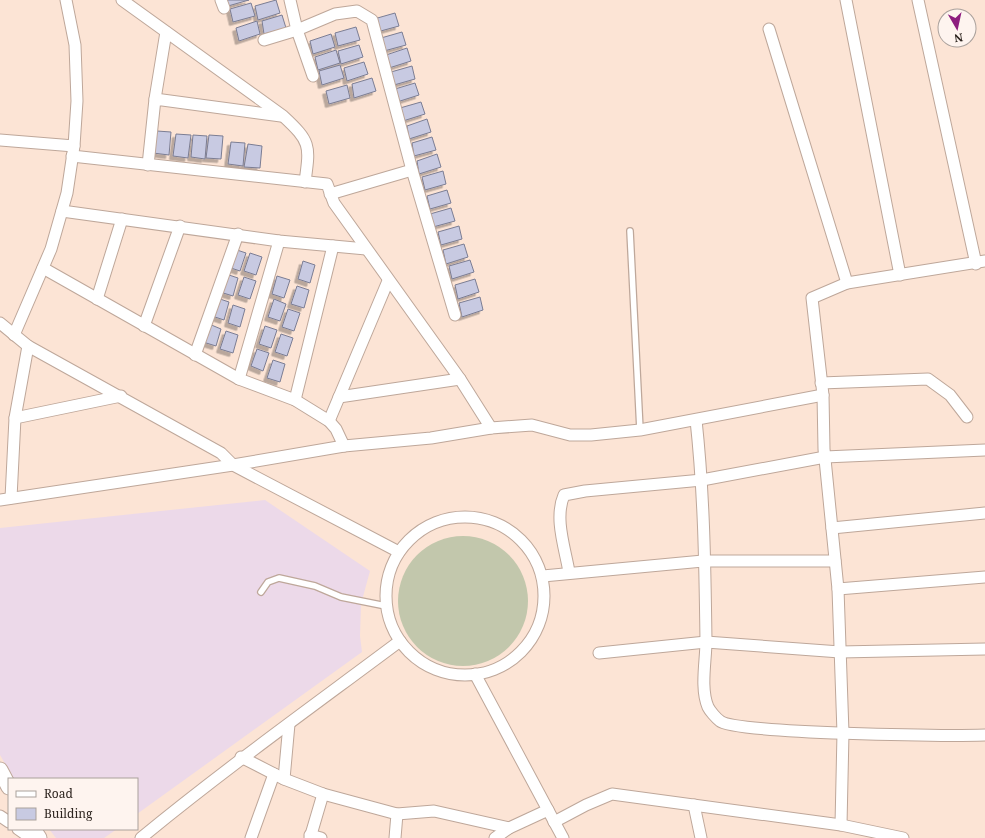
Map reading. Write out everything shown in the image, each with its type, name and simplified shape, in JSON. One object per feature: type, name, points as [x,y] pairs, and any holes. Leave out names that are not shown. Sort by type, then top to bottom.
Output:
[{"type":"street","points":[[14,334],[51,249],[67,193],[73,151],[77,101],[76,45],[66,0]]},
{"type":"street","points":[[122,0],[283,116],[302,134],[309,151],[305,182]]},
{"type":"street","points":[[290,0],[297,30],[313,76]]},
{"type":"street","points":[[846,0],[900,275]]},
{"type":"street","points":[[841,824],[843,733],[838,589],[825,457],[823,395],[812,298],[847,283],[981,262],[918,0]]},
{"type":"street","points":[[264,40],[297,30],[335,14],[357,11],[372,20],[412,170],[455,315]]},
{"type":"street","points":[[769,29],[847,283]]},
{"type":"street","points":[[148,165],[155,99],[166,32]]},
{"type":"street","points":[[155,99],[283,116]]},
{"type":"street","points":[[0,140],[73,151],[148,165],[327,184],[334,203],[388,281],[460,379],[491,428]]},
{"type":"street","points":[[330,194],[412,170]]},
{"type":"street","points":[[62,212],[180,226],[279,241],[366,249]]},
{"type":"street","points":[[97,299],[122,219]]},
{"type":"street","points":[[144,326],[180,226]]},
{"type":"street","points":[[195,355],[238,234]]},
{"type":"street","points":[[239,379],[279,241]]},
{"type":"street","points":[[295,400],[333,246]]},
{"type":"street","points":[[42,268],[239,379],[295,400],[329,421],[336,429],[344,446]]},
{"type":"street","points":[[329,421],[388,281]]},
{"type":"street","points":[[0,323],[28,346],[121,396],[221,453],[233,465],[399,552]]},
{"type":"street","points":[[28,346],[15,418],[6,499],[233,465],[344,446],[431,438],[491,428],[532,425],[570,434],[591,435],[640,430],[823,395]]},
{"type":"street","points":[[339,397],[460,379]]},
{"type":"street","points":[[821,383],[928,380],[950,395],[967,417]]},
{"type":"street","points":[[15,418],[121,396]]},
{"type":"street","points":[[696,420],[702,480],[706,642],[704,682],[708,708],[720,722],[744,727],[843,733],[985,735]]},
{"type":"street","points":[[569,572],[560,521],[560,504],[564,495],[585,491],[702,480],[825,457],[985,450]]},
{"type":"street","points":[[832,528],[985,513]]},
{"type":"street","points":[[456,517],[478,518],[500,524],[519,537],[534,555],[543,576],[545,598],[544,605],[541,620],[532,640],[516,657],[497,668],[475,674],[454,674],[433,668],[414,657],[400,641],[391,624],[386,606],[388,581],[391,569],[399,552],[414,535],[434,523],[456,517]]},
{"type":"street","points":[[543,576],[569,572],[703,561],[835,561]]},
{"type":"street","points":[[838,589],[985,577]]},
{"type":"street","points":[[144,837],[241,758],[400,641]]},
{"type":"street","points":[[599,653],[706,642],[840,652],[985,649]]},
{"type":"street","points":[[475,674],[563,838]]},
{"type":"street","points":[[251,838],[279,776],[289,724]]},
{"type":"street","points":[[241,758],[279,776],[323,794],[397,814],[434,811],[510,828]]},
{"type":"street","points":[[0,770],[8,785]]},
{"type":"street","points":[[314,837],[323,794]]},
{"type":"street","points":[[554,822],[586,805],[612,794],[841,824],[903,838]]},
{"type":"street","points":[[694,805],[701,838]]},
{"type":"street","points":[[495,838],[510,828],[548,810]]},
{"type":"street","points":[[395,838],[397,814]]},
{"type":"street","points":[[19,830],[31,838]]},
{"type":"lane","points":[[630,231],[640,430]]},
{"type":"lane","points":[[261,592],[268,582],[279,578],[285,578],[315,586],[341,597],[386,606]]},
{"type":"shaded area","points":[[265,500],[370,571],[361,604],[360,636],[362,652],[138,813],[138,778],[13,778],[0,755],[0,528]]},
{"type":"shaded area","points":[[50,830],[116,830],[104,838],[56,838]]},
{"type":"green space","points":[[469,536],[488,541],[509,555],[523,576],[527,588],[527,614],[523,626],[509,647],[488,661],[476,665],[457,666],[438,661],[417,647],[403,626],[399,614],[398,595],[403,576],[417,555],[438,541],[450,537]]},
{"type":"building","points":[[227,0],[249,0],[228,6]]},
{"type":"building","points":[[276,0],[280,13],[258,20],[255,6]]},
{"type":"building","points":[[251,3],[255,16],[233,22],[230,9]]},
{"type":"building","points":[[395,13],[399,26],[377,32],[374,19]]},
{"type":"building","points":[[282,15],[286,28],[264,34],[262,21]]},
{"type":"building","points":[[257,21],[260,34],[239,41],[236,28]]},
{"type":"building","points":[[356,27],[360,40],[338,46],[335,33]]},
{"type":"building","points":[[402,32],[406,45],[384,51],[381,38]]},
{"type":"building","points":[[331,34],[335,47],[313,54],[310,41]]},
{"type":"building","points":[[359,45],[363,57],[341,64],[338,51]]},
{"type":"building","points":[[407,48],[411,61],[389,68],[386,55]]},
{"type":"building","points":[[336,50],[340,63],[318,70],[315,57]]},
{"type":"building","points":[[364,62],[368,74],[347,81],[344,68]]},
{"type":"building","points":[[340,65],[344,78],[322,85],[319,71]]},
{"type":"building","points":[[412,66],[415,79],[394,85],[391,72]]},
{"type":"building","points":[[372,78],[376,91],[354,98],[352,84]]},
{"type":"building","points":[[415,83],[419,95],[397,102],[395,89]]},
{"type":"building","points":[[347,85],[350,98],[329,104],[326,91]]},
{"type":"building","points":[[421,102],[425,114],[403,121],[400,108]]},
{"type":"building","points":[[427,119],[431,132],[409,139],[407,126]]},
{"type":"building","points":[[157,131],[171,132],[169,155],[153,153]]},
{"type":"building","points":[[176,134],[191,135],[188,158],[173,156]]},
{"type":"building","points":[[193,135],[207,136],[205,159],[191,157]]},
{"type":"building","points":[[209,135],[223,136],[221,159],[206,158]]},
{"type":"building","points":[[432,137],[436,150],[414,156],[412,143]]},
{"type":"building","points":[[231,142],[245,143],[243,166],[228,164]]},
{"type":"building","points":[[248,144],[262,146],[260,168],[244,167]]},
{"type":"building","points":[[437,154],[441,167],[419,174],[417,161]]},
{"type":"building","points":[[443,171],[446,184],[425,190],[422,177]]},
{"type":"building","points":[[447,190],[451,203],[430,209],[427,196]]},
{"type":"building","points":[[451,208],[455,221],[433,227],[430,214]]},
{"type":"building","points":[[459,226],[462,239],[441,245],[438,232]]},
{"type":"building","points":[[464,244],[468,257],[446,264],[443,250]]},
{"type":"building","points":[[234,249],[246,253],[240,271],[228,267]]},
{"type":"building","points":[[250,253],[262,257],[256,275],[244,271]]},
{"type":"building","points":[[470,260],[474,272],[452,279],[449,266]]},
{"type":"building","points":[[303,261],[315,265],[310,283],[298,279]]},
{"type":"building","points":[[226,274],[238,278],[233,296],[220,292]]},
{"type":"building","points":[[277,276],[290,280],[284,298],[272,294]]},
{"type":"building","points":[[244,277],[256,281],[250,299],[238,295]]},
{"type":"building","points":[[475,279],[479,292],[458,299],[455,285]]},
{"type":"building","points":[[297,286],[309,290],[304,308],[291,304]]},
{"type":"building","points":[[480,297],[483,310],[462,317],[459,303]]},
{"type":"building","points":[[217,298],[229,302],[224,320],[212,316]]},
{"type":"building","points":[[274,299],[286,304],[280,321],[268,317]]},
{"type":"building","points":[[233,305],[245,309],[240,327],[228,323]]},
{"type":"building","points":[[288,309],[300,313],[294,331],[282,327]]},
{"type":"building","points":[[209,324],[221,329],[216,346],[203,342]]},
{"type":"building","points":[[265,326],[277,330],[271,348],[259,344]]},
{"type":"building","points":[[226,331],[238,335],[233,353],[220,349]]},
{"type":"building","points":[[281,334],[293,338],[287,356],[275,352]]},
{"type":"building","points":[[257,349],[269,353],[263,371],[251,366]]},
{"type":"building","points":[[273,360],[285,364],[280,382],[267,378]]}]
